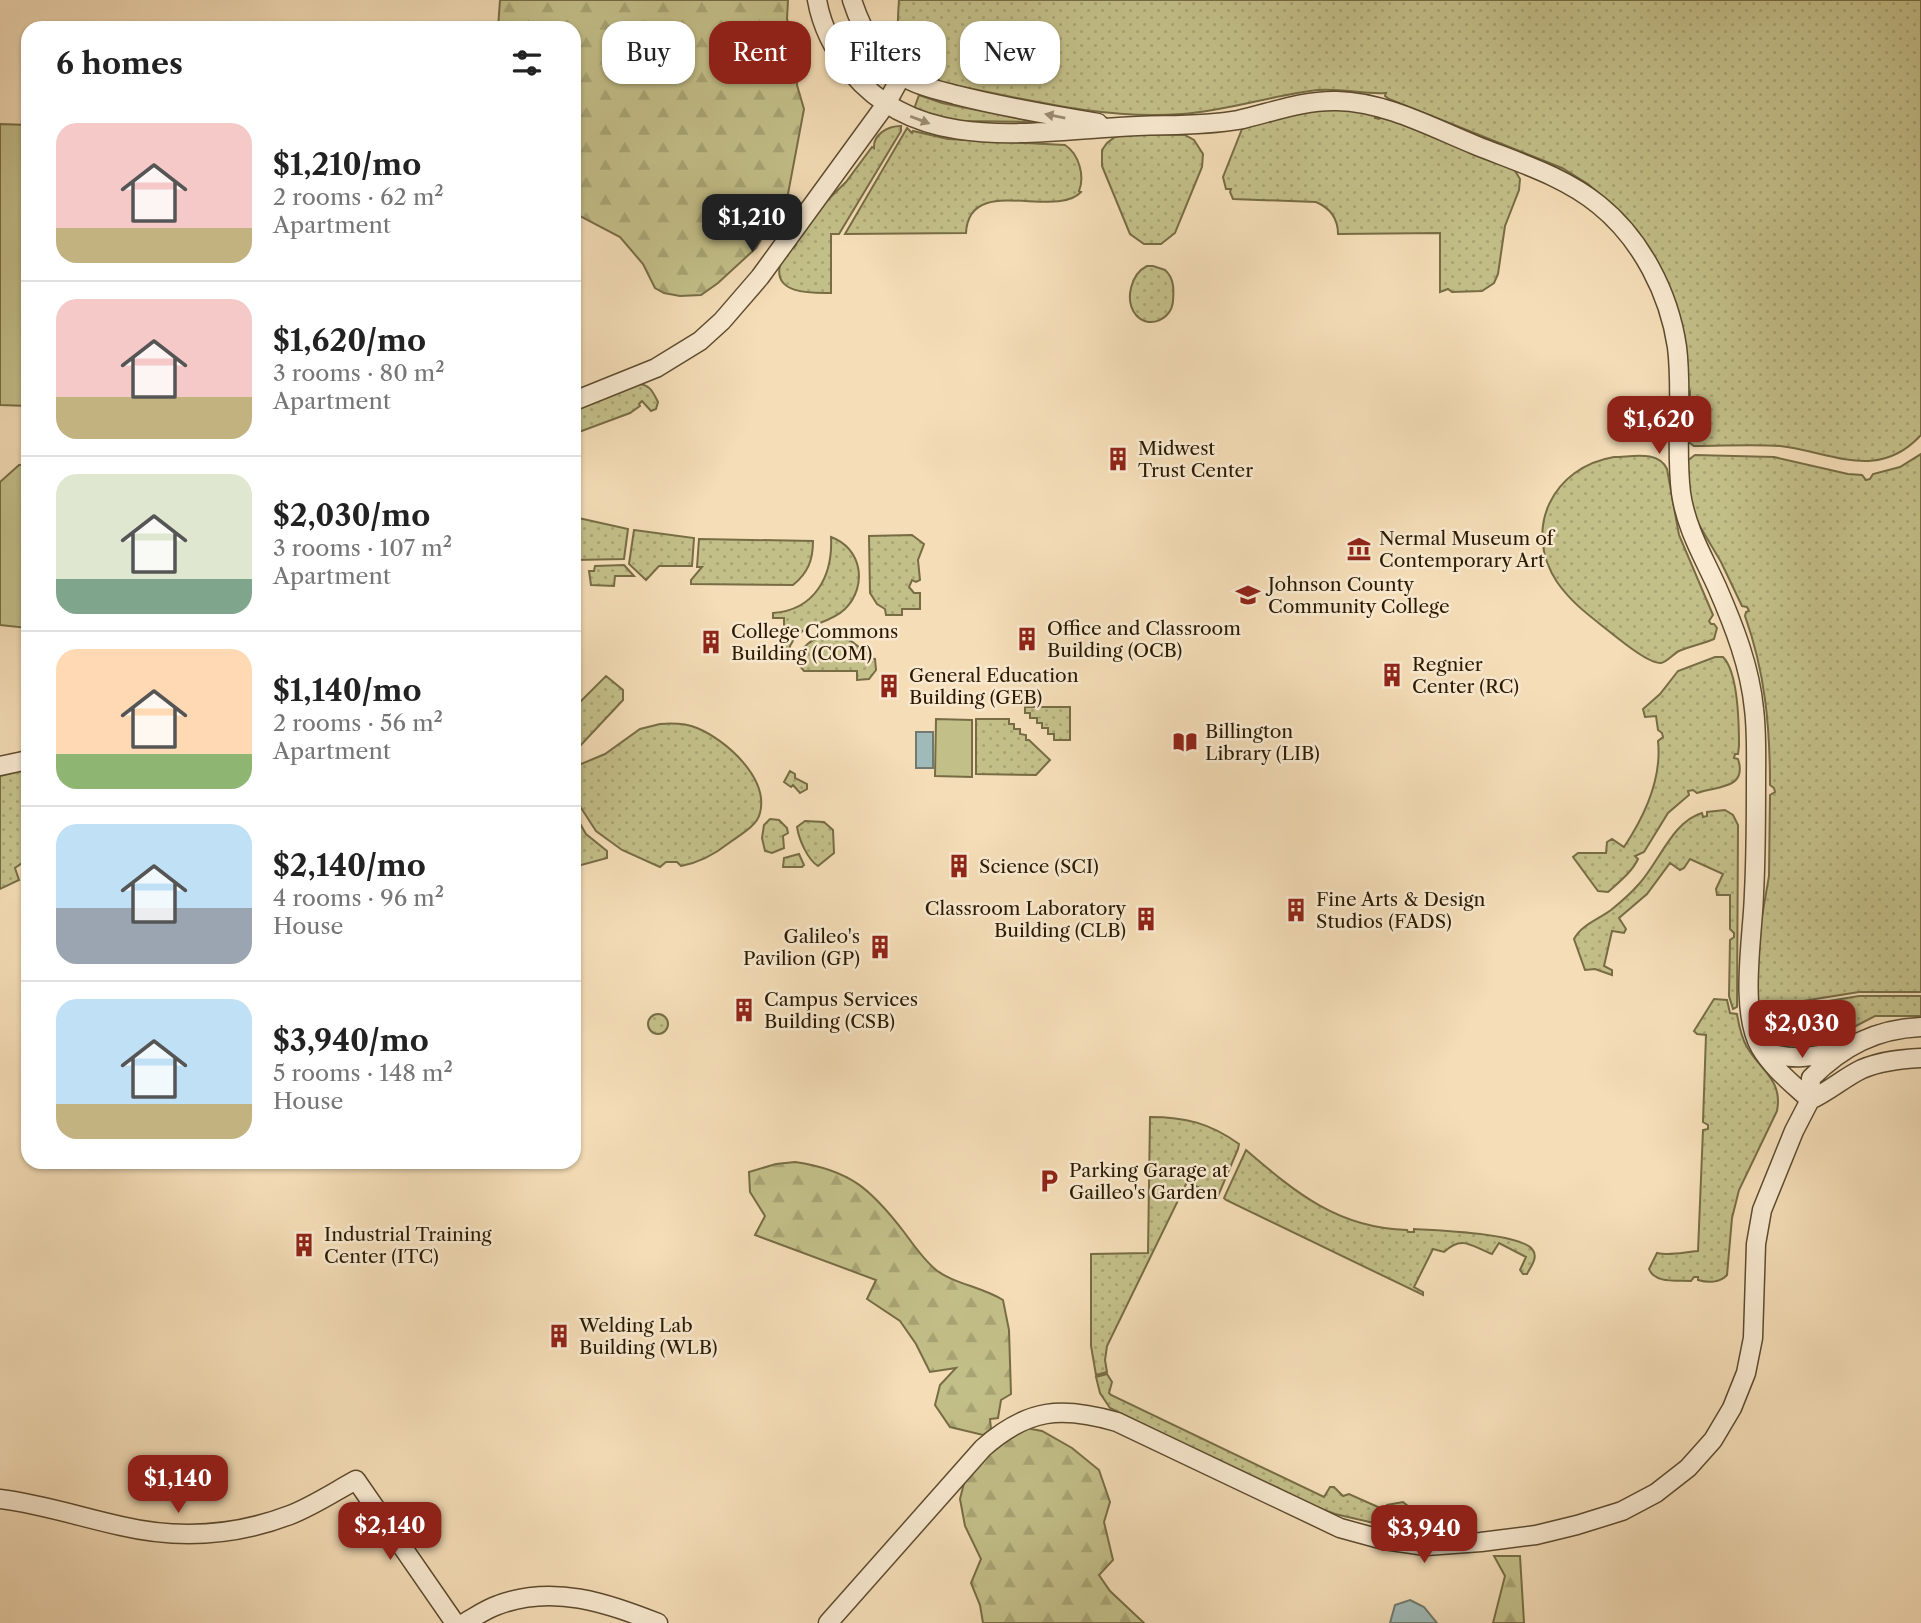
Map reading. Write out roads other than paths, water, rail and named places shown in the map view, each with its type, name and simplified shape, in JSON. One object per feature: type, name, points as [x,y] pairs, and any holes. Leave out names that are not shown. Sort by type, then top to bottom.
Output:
[{"type":"street","points":[[817,0],[828,37],[840,58],[861,83],[886,104],[915,119],[941,127],[971,132],[1056,133],[1122,126],[1192,126],[1237,120],[1331,100],[1376,106],[1575,188],[1614,219],[1639,250],[1655,278],[1670,314],[1677,348],[1681,493],[1688,524],[1740,644],[1755,712],[1756,847],[1749,1012],[1754,1031],[1765,1052],[1779,1071],[1810,1100]]},
{"type":"street","points":[[852,0],[860,21]]},
{"type":"street","points":[[581,398],[647,373],[692,346],[722,321],[760,277],[886,104],[897,84]]},
{"type":"street","points":[[922,84],[979,101],[1122,126]]},
{"type":"street","points":[[0,766],[21,762]]},
{"type":"street","points":[[828,1623],[984,1448],[1018,1422],[1039,1415],[1085,1413],[1117,1422],[1340,1528],[1384,1540],[1426,1546],[1536,1535],[1622,1511],[1656,1493],[1688,1468],[1713,1440],[1732,1408],[1746,1373],[1753,1338],[1756,1244],[1762,1210],[1794,1131],[1810,1100],[1811,1078],[1831,1058],[1862,1040],[1900,1028],[1921,1027]]},
{"type":"street","points":[[1765,1052],[1787,1058],[1803,1058],[1845,1050]]},
{"type":"street","points":[[1810,1100],[1830,1091],[1860,1070],[1892,1059],[1921,1058]]},
{"type":"street","points":[[0,1499],[26,1502],[151,1532],[201,1534],[248,1527],[282,1518],[312,1505],[356,1480],[455,1623]]},
{"type":"street","points":[[464,1623],[497,1605],[545,1595],[590,1599],[658,1623]]},
{"type":"water","points":[[916,732],[933,732],[933,768],[916,768]]},
{"type":"water","points":[[1410,1600],[1424,1607],[1437,1623],[1390,1623],[1395,1605]]},
{"type":"place","name":"Midwest Trust Center","points":[[1118,459]]},
{"type":"place","name":"Nermal Museum of Contemporary Art","points":[[1359,549]]},
{"type":"place","name":"Johnson County Community College","points":[[1248,595]]},
{"type":"place","name":"Office and Classroom Building (OCB)","points":[[1027,639]]},
{"type":"place","name":"College Commons Building (COM)","points":[[711,642]]},
{"type":"place","name":"Regnier Center (RC)","points":[[1392,675]]},
{"type":"place","name":"General Education Building (GEB)","points":[[889,686]]},
{"type":"place","name":"Billington Library (LIB)","points":[[1185,742]]},
{"type":"place","name":"Science (SCI)","points":[[959,866]]},
{"type":"place","name":"Fine Arts & Design Studios (FADS)","points":[[1296,910]]},
{"type":"place","name":"Classroom Laboratory Building (CLB)","points":[[1146,919]]},
{"type":"place","name":"Galileo's Pavilion (GP)","points":[[880,947]]},
{"type":"place","name":"Campus Services Building (CSB)","points":[[744,1010]]},
{"type":"place","name":"Parking Garage at Gailleo's Garden","points":[[1049,1181]]},
{"type":"place","name":"Industrial Training Center (ITC)","points":[[304,1245]]},
{"type":"place","name":"Welding Lab Building (WLB)","points":[[559,1336]]}]
